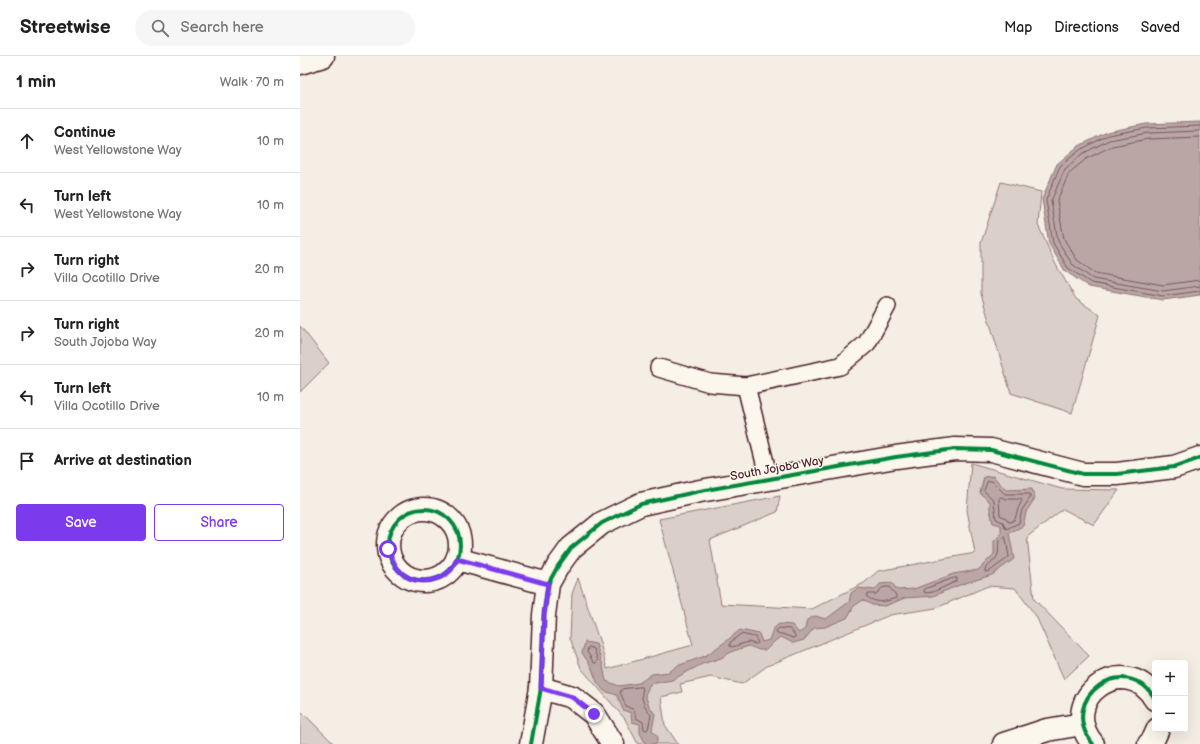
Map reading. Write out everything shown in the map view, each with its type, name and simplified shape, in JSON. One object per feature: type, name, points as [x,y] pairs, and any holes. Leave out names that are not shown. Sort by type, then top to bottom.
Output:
[{"type":"street","points":[[300,63],[323,56]]},
{"type":"street","name":"South Jojoba Way","points":[[531,744],[541,688],[544,615],[548,584],[558,566],[571,548],[602,523],[641,504],[700,491],[955,448],[991,450],[1083,474],[1117,474],[1174,467],[1200,458]]},
{"type":"street","points":[[457,559],[548,584]]},
{"type":"street","points":[[1093,744],[1086,737],[1082,724],[1082,711],[1086,699],[1093,689],[1104,682],[1116,678],[1128,678],[1140,683],[1151,691],[1154,696]]},
{"type":"street","points":[[541,688],[572,697],[594,714],[613,744]]},
{"type":"street","points":[[1004,744],[1047,730],[1082,724]]},
{"type":"street","points":[[1149,744],[1153,740],[1157,732]]},
{"type":"lane","points":[[659,368],[710,383],[746,386],[840,366],[867,343],[887,306]]},
{"type":"lane","points":[[746,386],[769,479]]},
{"type":"shaded area","points":[[1001,182],[1041,192],[1038,225],[1056,265],[1076,299],[1100,315],[1072,413],[1011,393],[981,294],[981,243]]},
{"type":"shaded area","points":[[300,326],[329,363],[300,392]]},
{"type":"shaded area","points":[[971,463],[1062,489],[1119,490],[1094,525],[1063,509],[1027,537],[1034,599],[1089,656],[1064,679],[1036,616],[1015,588],[988,586],[936,608],[890,615],[767,666],[742,684],[711,677],[680,684],[682,692],[661,697],[665,725],[678,744],[638,744],[625,719],[581,668],[570,638],[572,594],[578,578],[600,643],[607,669],[693,645],[659,519],[780,496],[777,512],[710,540],[721,604],[812,609],[864,583],[878,571],[975,553],[967,510]]},
{"type":"shaded area","points":[[300,710],[334,744],[300,744]]},
{"type":"water","points":[[1200,122],[1200,295],[1163,300],[1089,287],[1065,271],[1049,244],[1042,199],[1057,164],[1077,147],[1107,132],[1146,124]]},
{"type":"water","points":[[993,476],[1006,490],[1032,489],[1035,498],[1026,512],[1023,526],[1009,533],[1014,559],[992,575],[962,584],[933,596],[905,598],[885,606],[872,605],[863,600],[854,606],[847,618],[825,627],[814,628],[804,640],[793,643],[781,637],[766,650],[759,650],[749,646],[702,664],[672,680],[650,684],[645,695],[649,706],[655,714],[652,730],[658,737],[656,744],[646,744],[640,733],[640,724],[632,722],[631,713],[623,710],[617,695],[604,691],[597,682],[591,666],[582,653],[585,642],[596,644],[606,681],[619,686],[639,683],[652,674],[669,672],[677,666],[705,656],[740,630],[759,634],[762,642],[769,640],[773,629],[779,624],[792,625],[799,633],[805,629],[807,620],[815,616],[826,619],[849,602],[851,593],[858,588],[875,590],[880,584],[892,583],[897,590],[914,589],[953,574],[978,570],[994,554],[994,541],[1001,534],[1001,525],[993,523],[990,502],[980,493],[984,477]]},
{"type":"cycle path","points":[[531,744],[541,688],[544,615],[548,584],[558,566],[571,548],[602,523],[641,504],[700,491],[896,457],[955,449],[991,450],[1083,474],[1117,474],[1174,467],[1200,458]]},
{"type":"cycle path","points":[[424,509],[444,515],[454,525],[460,545],[454,565],[444,575],[424,581],[404,575],[394,565],[388,545],[394,525],[404,515],[424,509]]},
{"type":"cycle path","points":[[1093,744],[1084,727],[1083,711],[1088,697],[1099,686],[1113,679],[1128,679],[1142,685],[1152,696]]},
{"type":"route","points":[[388,549],[392,560],[399,570],[408,577],[419,581],[431,581],[442,577],[451,569],[457,559],[548,584],[544,615],[541,688],[572,697],[594,714]]}]
